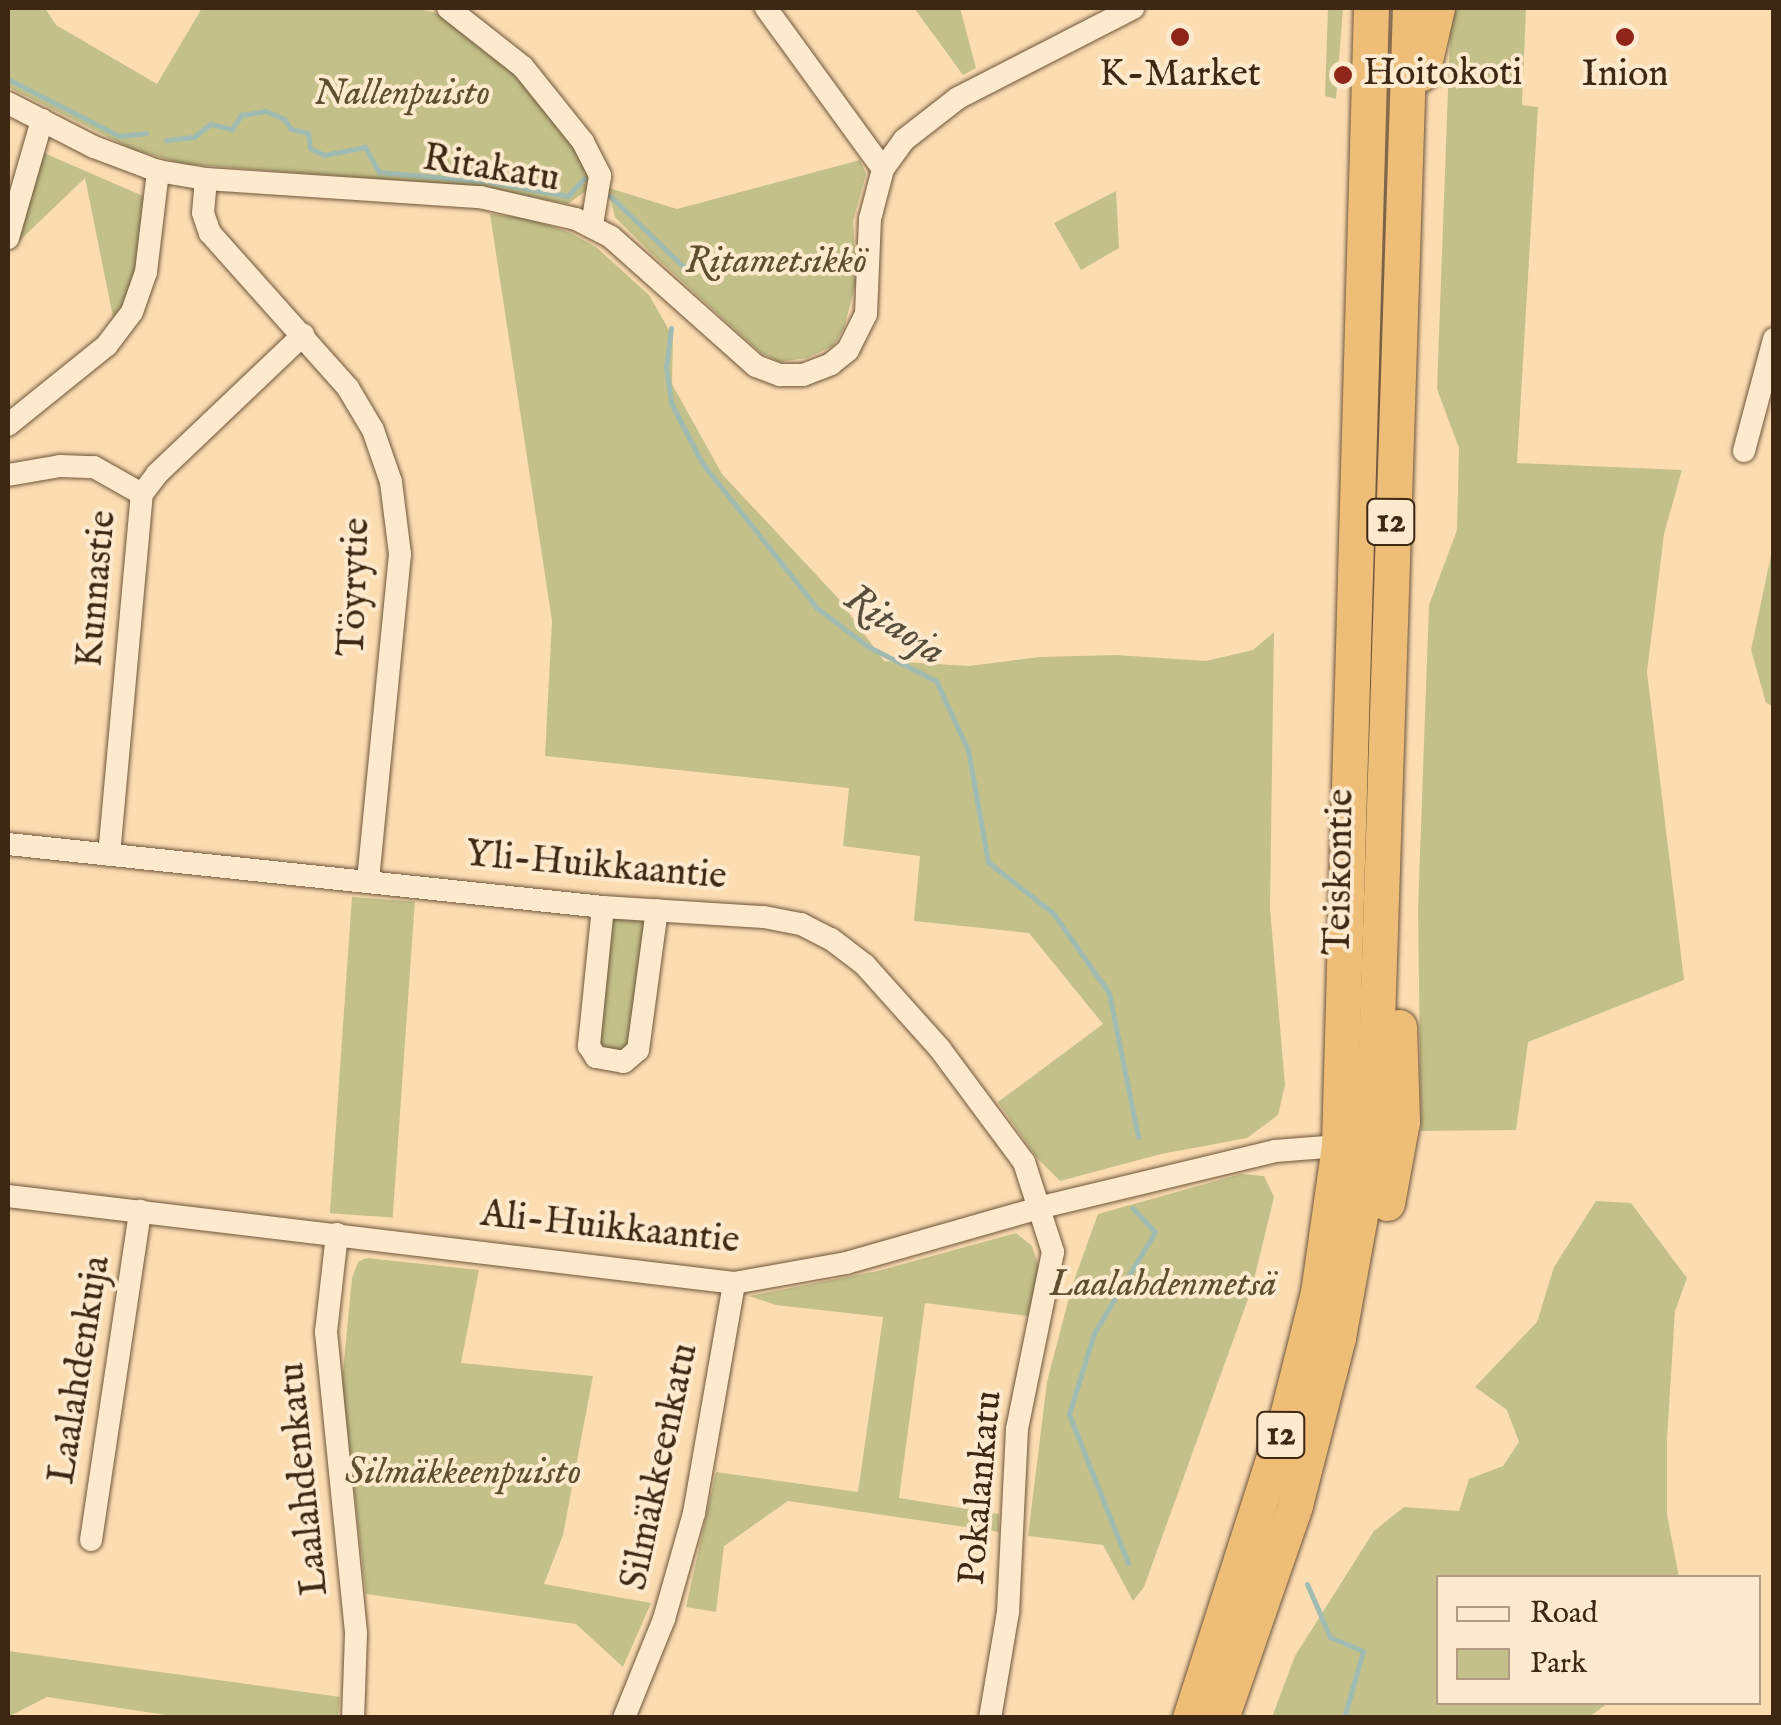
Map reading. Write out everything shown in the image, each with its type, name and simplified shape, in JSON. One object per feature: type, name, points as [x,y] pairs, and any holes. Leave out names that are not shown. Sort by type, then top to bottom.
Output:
[{"type":"highway","name":"Teiskontie","points":[[1190,1718],[1287,1416],[1356,1145],[1371,8]]},
{"type":"highway","name":"Teiskontie","points":[[1221,1718],[1294,1505],[1338,1337],[1382,934],[1393,421],[1410,8]]},
{"type":"highway","points":[[1406,110],[1430,56],[1437,8]]},
{"type":"highway","name":"12","points":[[1338,1337],[1365,1291],[1402,1121],[1395,961],[1382,934]]},
{"type":"street","points":[[448,8],[524,67],[583,142],[600,176],[592,224]]},
{"type":"street","points":[[766,8],[883,169]]},
{"type":"street","name":"Ritakatu","points":[[8,103],[158,171],[206,179],[480,197],[531,205],[592,224],[744,358],[768,372],[803,375],[830,364],[848,350],[866,314],[870,218],[883,169],[904,140],[933,115],[1089,17],[1133,8]]},
{"type":"street","points":[[8,238],[42,120]]},
{"type":"street","points":[[8,425],[107,345],[132,312],[146,272],[158,171]]},
{"type":"street","name":"Töyrytie","points":[[206,179],[203,213],[210,233],[348,388],[373,430],[391,482],[399,531],[368,881]]},
{"type":"street","name":"Kunnastie","points":[[109,856],[142,494],[157,474],[303,335]]},
{"type":"street","points":[[1744,451],[1774,339]]},
{"type":"street","points":[[8,475],[70,465],[94,467],[142,494]]},
{"type":"street","name":"Yli-Huikkaantie","points":[[8,844],[603,906],[764,916],[801,924],[831,939],[889,990],[942,1052],[1024,1162],[1042,1207]]},
{"type":"street","points":[[603,906],[589,1046],[596,1058],[624,1062],[638,1050],[657,910]]},
{"type":"street","name":"Ali-Huikkaantie","points":[[8,1196],[734,1283],[846,1263],[1042,1207],[1275,1151],[1356,1145]]},
{"type":"street","name":"Pokalankatu","points":[[990,1718],[1008,1612],[1016,1429],[1053,1272],[1053,1252],[1042,1207]]},
{"type":"street","name":"Laalahdenkuja","points":[[91,1540],[140,1211]]},
{"type":"street","name":"Laalahdenkatu","points":[[337,1234],[326,1332],[356,1634],[353,1718]]},
{"type":"street","name":"Silmäkkeenkatu","points":[[624,1718],[664,1619],[694,1513],[734,1283]]},
{"type":"green space","name":"Nallenpuisto","points":[[8,8],[45,8],[56,25],[157,84],[202,8],[411,8],[434,12],[479,40],[548,106],[590,171],[587,190],[568,204],[483,187],[184,164],[132,149],[8,87]]},
{"type":"green space","points":[[914,8],[960,8],[976,68],[963,75]]},
{"type":"green space","points":[[1328,8],[1343,8],[1336,99],[1325,96]]},
{"type":"green space","points":[[1451,8],[1526,8],[1522,105],[1538,107],[1517,463],[1682,470],[1664,534],[1647,672],[1684,980],[1528,1042],[1516,1130],[1421,1131],[1418,909],[1429,605],[1457,530],[1459,448],[1437,389]]},
{"type":"green space","points":[[44,153],[143,196],[143,246],[133,296],[113,317],[85,178],[16,244]]},
{"type":"green space","name":"Ritametsikkö","points":[[860,160],[866,174],[853,221],[857,278],[844,328],[833,346],[807,358],[780,362],[761,353],[651,253],[615,217],[609,194],[609,188],[677,209]]},
{"type":"green space","points":[[1116,191],[1119,248],[1081,270],[1054,223]]},
{"type":"green space","points":[[490,214],[529,219],[571,233],[596,247],[649,295],[673,337],[672,384],[722,474],[838,598],[884,661],[969,666],[1040,657],[1116,655],[1206,661],[1253,650],[1274,632],[1270,908],[1285,1085],[1278,1115],[1247,1138],[1161,1154],[1060,1181],[1038,1159],[998,1102],[1103,1024],[1029,933],[914,921],[920,856],[843,846],[849,788],[545,756],[552,621]]},
{"type":"green space","points":[[1773,546],[1774,706],[1766,703],[1751,650]]},
{"type":"green space","points":[[352,897],[415,901],[393,1218],[330,1213]]},
{"type":"green space","points":[[614,916],[638,917],[648,930],[633,1046],[624,1056],[596,1044],[607,926]]},
{"type":"green space","name":"Laalahdenmetsä","points":[[1241,1174],[1264,1176],[1274,1197],[1252,1288],[1144,1587],[1133,1601],[1103,1545],[1028,1536],[1047,1382],[1072,1286],[1098,1214]]},
{"type":"green space","points":[[1596,1201],[1631,1203],[1687,1278],[1675,1311],[1667,1439],[1667,1515],[1679,1575],[1436,1575],[1436,1705],[1605,1705],[1588,1718],[1272,1717],[1295,1656],[1374,1531],[1404,1507],[1459,1511],[1469,1479],[1503,1466],[1519,1442],[1507,1410],[1475,1387],[1537,1322],[1554,1267]]},
{"type":"green space","points":[[1016,1233],[1032,1246],[1039,1267],[1028,1316],[925,1303],[899,1498],[999,1514],[999,1532],[788,1501],[724,1546],[716,1612],[686,1607],[716,1472],[858,1492],[883,1317],[776,1305],[749,1296],[878,1271]]},
{"type":"green space","name":"Silmäkkeenpuisto","points":[[366,1258],[479,1270],[461,1363],[593,1376],[563,1535],[544,1584],[651,1603],[623,1667],[576,1624],[366,1594],[342,1382],[352,1278],[358,1262]]},
{"type":"green space","points":[[8,1651],[340,1697],[338,1717],[186,1718],[47,1697],[8,1717]]},
{"type":"waterway","points":[[8,79],[119,136],[146,133]]},
{"type":"waterway","points":[[166,140],[194,137],[210,124],[232,129],[241,115],[266,111],[284,119],[291,129],[308,133],[310,148],[324,155],[365,147],[379,172],[490,182],[568,196],[584,178]]},
{"type":"waterway","points":[[610,196],[689,272]]},
{"type":"waterway","name":"Ritaoja","points":[[671,328],[666,366],[671,403],[702,463],[817,608],[867,646],[936,681],[968,750],[988,862],[1053,913],[1109,993],[1138,1137]]},
{"type":"waterway","points":[[1128,1563],[1069,1414],[1094,1333],[1155,1232],[1133,1208]]},
{"type":"waterway","points":[[1307,1584],[1330,1637],[1363,1651],[1344,1718]]},
{"type":"place","name":"K-Market","points":[[1180,37]]},
{"type":"place","name":"Inion","points":[[1625,37]]},
{"type":"place","name":"Hoitokoti","points":[[1343,75]]}]
